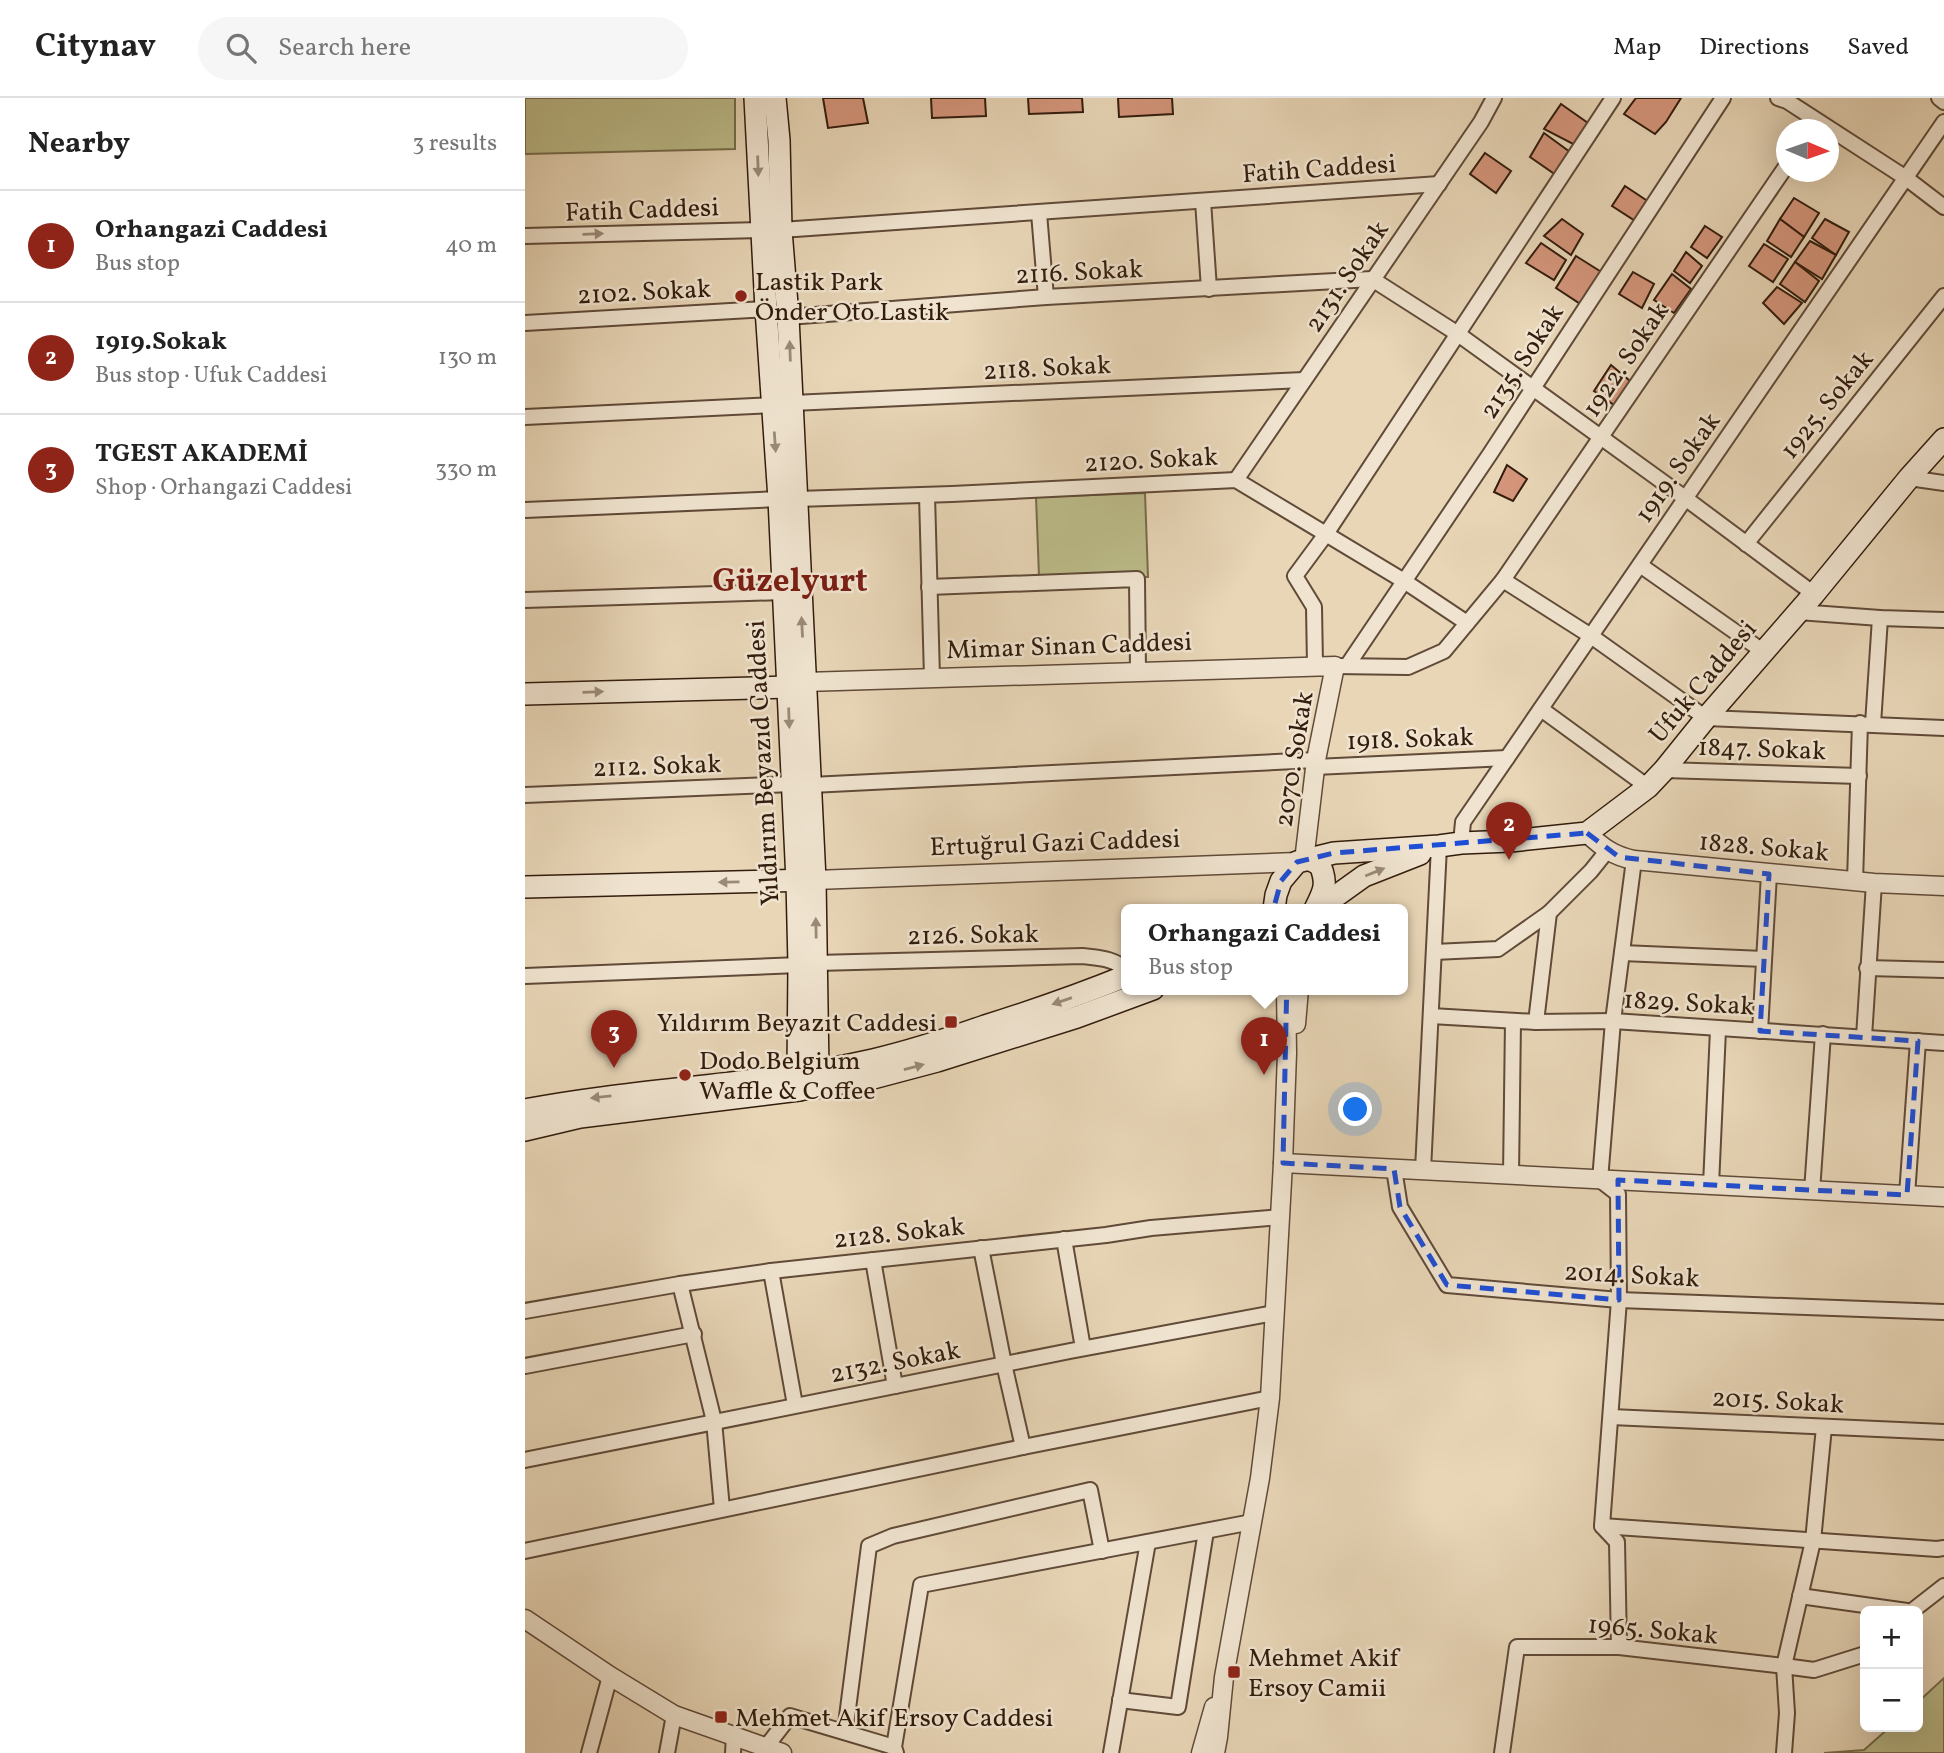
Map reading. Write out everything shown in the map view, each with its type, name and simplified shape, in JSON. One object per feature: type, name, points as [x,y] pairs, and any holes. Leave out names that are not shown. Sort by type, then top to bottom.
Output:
[{"type":"main road","name":"Yıldırım Beyazıd Caddesi","points":[[755,98],[771,230],[788,317],[783,404],[806,880],[808,1080]]},
{"type":"main road","name":"Yıldırım Beyazıd Caddesi","points":[[775,98],[779,140],[765,309],[783,404]]},
{"type":"main road","name":"Ufuk Caddesi","points":[[1587,833],[1648,787],[1664,770],[1944,439]]},
{"type":"main road","name":"Yıldırım Beyazıd Caddesi","points":[[788,499],[782,592],[797,684]]},
{"type":"main road","name":"Mimar Sinan Caddesi","points":[[525,694],[797,684]]},
{"type":"main road","points":[[1274,904],[1281,881],[1304,861],[1334,853],[1587,833]]},
{"type":"main road","points":[[1324,904],[1364,876],[1439,846]]},
{"type":"main road","points":[[1304,861],[1320,865],[1325,877],[1325,888],[1319,904]]},
{"type":"main road","name":"Ertuğrul Gazi Caddesi","points":[[525,887],[806,880]]},
{"type":"main road","points":[[525,1130],[580,1117],[808,1080],[926,1046],[1072,998],[1121,975]]},
{"type":"main road","points":[[525,1110],[588,1099],[689,1088],[873,1078],[1077,1017],[1137,995]]},
{"type":"street","name":"2131. Sokak","points":[[1236,480],[1481,122],[1494,98]]},
{"type":"street","points":[[1315,665],[1314,607],[1294,576],[1326,534],[1613,98]]},
{"type":"street","name":"2135. Sokak","points":[[1341,666],[1358,649],[1404,582],[1723,98]]},
{"type":"street","points":[[1778,98],[1787,101],[1807,119]]},
{"type":"street","points":[[1939,98],[1944,102]]},
{"type":"street","name":"1919. Sokak","points":[[1461,843],[1463,822],[1944,122]]},
{"type":"street","points":[[1839,139],[1906,178],[1944,206]]},
{"type":"street","name":"1922. Sokak","points":[[1341,666],[1408,667],[1444,651],[1503,580],[1776,181]]},
{"type":"street","name":"Fatih Caddesi","points":[[525,236],[771,230],[1439,184]]},
{"type":"street","points":[[1203,201],[1209,289]]},
{"type":"street","points":[[1039,213],[1046,297]]},
{"type":"street","points":[[1372,279],[1458,334],[1814,594]]},
{"type":"street","name":"2116. Sokak","points":[[788,317],[1046,297],[1372,279]]},
{"type":"street","name":"1925. Sokak","points":[[1746,544],[1944,296]]},
{"type":"street","name":"2102. Sokak","points":[[525,323],[765,309]]},
{"type":"street","name":"2118. Sokak","points":[[525,417],[1304,380]]},
{"type":"street","points":[[1909,478],[1944,483]]},
{"type":"street","name":"2120. Sokak","points":[[525,510],[1236,480],[1467,623]]},
{"type":"street","points":[[927,495],[932,677]]},
{"type":"street","points":[[1640,565],[1763,652]]},
{"type":"street","points":[[929,587],[1137,579],[1138,671]]},
{"type":"street","points":[[1503,580],[1591,636],[1706,718],[1944,727]]},
{"type":"street","points":[[525,600],[782,592]]},
{"type":"street","points":[[1798,612],[1944,620]]},
{"type":"street","points":[[1855,881],[1859,776],[1880,618]]},
{"type":"street","name":"Mimar Sinan Caddesi","points":[[797,684],[932,677],[1341,666]]},
{"type":"street","name":"2070. Sokak","points":[[1304,861],[1315,763],[1341,666]]},
{"type":"street","points":[[1541,709],[1648,787]]},
{"type":"street","name":"1918. Sokak","points":[[801,785],[1315,763],[1507,758]]},
{"type":"street","name":"1847. Sokak","points":[[1664,770],[1859,776]]},
{"type":"street","name":"2112. Sokak","points":[[525,795],[801,785]]},
{"type":"street","name":"1828. Sokak","points":[[1587,833],[1607,851],[1634,860],[1874,883],[1944,886]]},
{"type":"street","points":[[1423,1170],[1439,846]]},
{"type":"street","points":[[1433,953],[1498,949],[1549,913],[1607,851]]},
{"type":"street","points":[[1600,1180],[1613,1021],[1634,860]]},
{"type":"street","name":"Ertuğrul Gazi Caddesi","points":[[806,880],[1304,861]]},
{"type":"street","points":[[1760,1031],[1769,874]]},
{"type":"street","points":[[1864,1037],[1874,883]]},
{"type":"street","points":[[1536,1022],[1549,913]]},
{"type":"street","points":[[1622,953],[1764,959]]},
{"type":"street","name":"2126. Sokak","points":[[525,976],[1082,956],[1104,959],[1121,966]]},
{"type":"street","points":[[1867,968],[1944,970]]},
{"type":"street","points":[[1215,1753],[1224,1677],[1260,1478],[1270,1398],[1281,1217],[1287,1053],[1286,995]]},
{"type":"street","points":[[1283,1163],[1298,995]]},
{"type":"street","name":"1829. Sokak","points":[[1430,1016],[1536,1022],[1613,1021],[1944,1043]]},
{"type":"street","points":[[1511,1175],[1513,1021]]},
{"type":"street","points":[[1710,1185],[1718,1030]]},
{"type":"street","points":[[1812,1191],[1823,1034]]},
{"type":"street","points":[[1907,1195],[1918,1041]]},
{"type":"street","points":[[1283,1163],[1944,1197]]},
{"type":"street","name":"2014. Sokak","points":[[1394,1169],[1399,1207],[1447,1285],[1619,1300],[1944,1312]]},
{"type":"street","points":[[1600,1180],[1618,1194],[1619,1300],[1602,1526],[1618,1542],[1619,1647]]},
{"type":"street","name":"2128. Sokak","points":[[525,1311],[771,1271],[1151,1228],[1281,1217]]},
{"type":"street","points":[[1064,1239],[1083,1348]]},
{"type":"street","points":[[981,1248],[1023,1447]]},
{"type":"street","points":[[873,1260],[895,1385]]},
{"type":"street","points":[[771,1271],[796,1405]]},
{"type":"street","points":[[680,1284],[714,1422],[722,1509]]},
{"type":"street","name":"2132. Sokak","points":[[525,1460],[1083,1348],[1274,1313]]},
{"type":"street","points":[[525,1366],[694,1334]]},
{"type":"street","points":[[525,1551],[1270,1398]]},
{"type":"street","name":"2015. Sokak","points":[[1611,1417],[1944,1432]]},
{"type":"street","points":[[1784,1753],[1787,1713],[1784,1666],[1813,1541],[1824,1427]]},
{"type":"street","points":[[845,1732],[869,1546],[893,1536],[1090,1490],[1102,1551]]},
{"type":"street","points":[[525,1619],[674,1715],[734,1744],[774,1750],[790,1716],[895,1750],[921,1585],[1252,1522]]},
{"type":"street","points":[[1602,1526],[1944,1548]]},
{"type":"street","points":[[1120,1700],[1178,1707],[1206,1531]]},
{"type":"street","points":[[1111,1753],[1148,1542]]},
{"type":"street","points":[[1918,1606],[1944,1586]]},
{"type":"street","points":[[1800,1596],[1871,1606]]},
{"type":"street","name":"1965. Sokak","points":[[1502,1753],[1517,1647],[1619,1647],[1814,1670],[1860,1656]]},
{"type":"street","points":[[589,1753],[610,1676]]},
{"type":"street","points":[[1201,1753],[1224,1677]]},
{"type":"street","points":[[667,1753],[674,1715]]},
{"type":"highlighted area","points":[[1587,833],[1619,857],[1769,874],[1760,1031],[1918,1041],[1907,1195],[1618,1180],[1619,1300],[1447,1285],[1400,1207],[1394,1169],[1283,1163],[1288,928],[1274,907],[1281,881],[1297,862],[1334,853]]},
{"type":"green space","points":[[525,98],[735,98],[735,149],[525,154]]},
{"type":"green space","points":[[1145,493],[1148,577],[1039,576],[1036,497]]},
{"type":"green space","points":[[1944,1678],[1944,1753],[1824,1753],[1864,1750],[1884,1732],[1923,1732],[1923,1697]]},
{"type":"building","points":[[823,98],[863,98],[868,123],[828,128]]},
{"type":"building","points":[[931,98],[985,98],[986,116],[932,118]]},
{"type":"building","points":[[1028,98],[1082,98],[1083,112],[1029,114]]},
{"type":"building","points":[[1118,98],[1172,98],[1173,114],[1119,117]]},
{"type":"building","points":[[1636,98],[1681,98],[1655,134],[1624,114]]},
{"type":"building","points":[[1561,104],[1588,123],[1575,145],[1544,129]]},
{"type":"building","points":[[1544,133],[1570,152],[1556,175],[1530,157]]},
{"type":"building","points":[[1485,153],[1511,171],[1496,193],[1470,174]]},
{"type":"building","points":[[1625,186],[1652,204],[1640,224],[1612,206]]},
{"type":"building","points":[[1794,198],[1819,213],[1804,237],[1780,219]]},
{"type":"building","points":[[1562,219],[1583,234],[1571,255],[1544,236]]},
{"type":"building","points":[[1780,219],[1804,237],[1791,257],[1767,241]]},
{"type":"building","points":[[1825,219],[1849,232],[1836,255],[1812,238]]},
{"type":"building","points":[[1705,226],[1722,237],[1707,258],[1691,247]]},
{"type":"building","points":[[1810,241],[1836,255],[1822,279],[1795,262]]},
{"type":"building","points":[[1541,243],[1566,260],[1554,280],[1526,263]]},
{"type":"building","points":[[1764,244],[1788,259],[1773,282],[1749,266]]},
{"type":"building","points":[[1686,252],[1702,266],[1690,283],[1674,271]]},
{"type":"building","points":[[1576,256],[1603,273],[1582,305],[1556,288]]},
{"type":"building","points":[[1795,262],[1819,281],[1805,302],[1780,284]]},
{"type":"building","points":[[1633,272],[1654,284],[1642,308],[1619,294]]},
{"type":"building","points":[[1672,274],[1691,289],[1674,313],[1654,300]]},
{"type":"building","points":[[1777,287],[1802,303],[1784,324],[1763,303]]},
{"type":"building","points":[[1611,365],[1630,381],[1614,405],[1594,391]]},
{"type":"building","points":[[1507,465],[1527,479],[1513,501],[1494,492]]},
{"type":"place","name":"Lastik Park Önder Oto Lastik","points":[[741,296]]},
{"type":"place","name":"1919.Sokak","points":[[1509,860]]},
{"type":"place","name":"Yıldırım Beyazıt Caddesi","points":[[951,1022]]},
{"type":"place","name":"TGEST AKADEMİ","points":[[614,1068]]},
{"type":"place","name":"Dodo Belgium Waffle & Coffee","points":[[685,1075]]},
{"type":"place","name":"Orhangazi Caddesi","points":[[1264,1075]]},
{"type":"place","name":"Mehmet Akif Ersoy Camii","points":[[1234,1672]]},
{"type":"place","name":"Mehmet Akif Ersoy Caddesi","points":[[721,1717]]},
{"type":"district","name":"Güzelyurt","points":[[790,579]]}]
